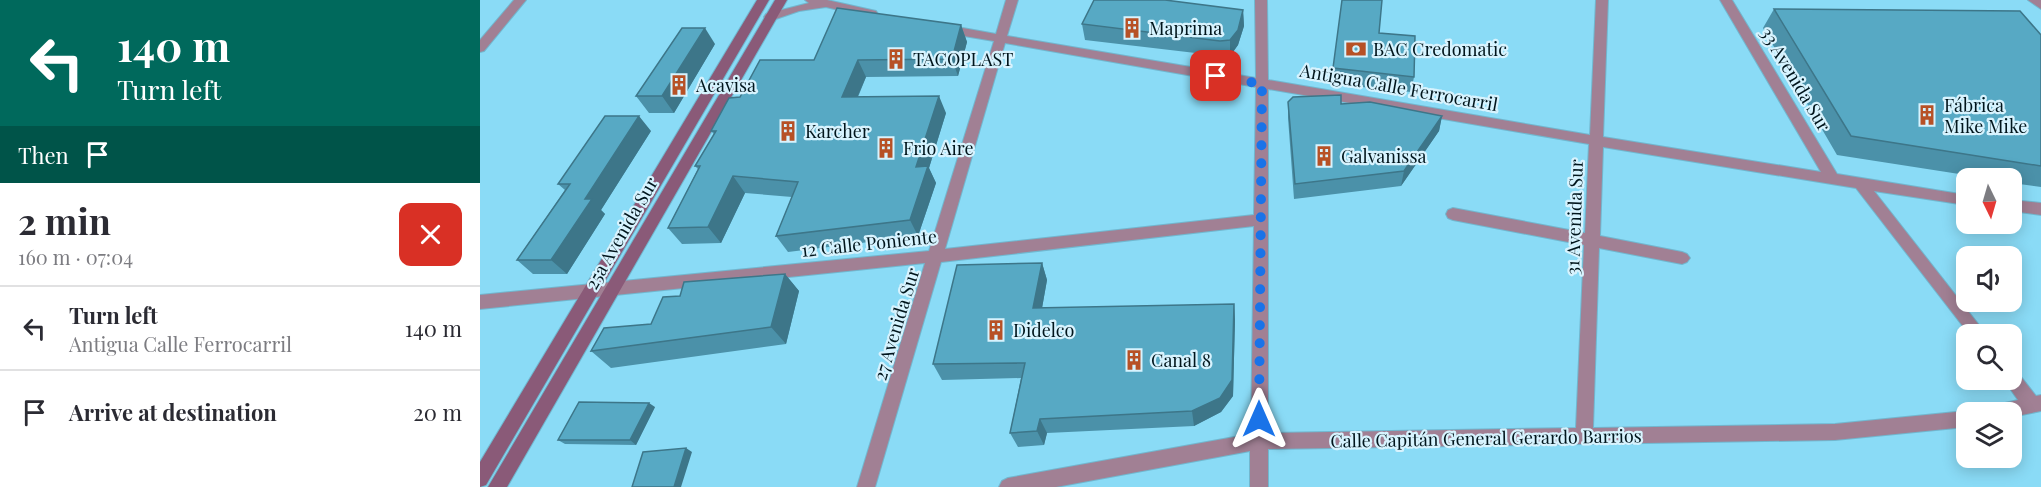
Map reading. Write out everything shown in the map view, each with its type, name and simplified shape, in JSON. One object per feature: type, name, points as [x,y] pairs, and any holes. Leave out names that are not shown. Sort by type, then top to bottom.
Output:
[{"type":"street","points":[[480,48],[520,0]]},
{"type":"street","name":"25a Avenida Sur","points":[[480,479],[762,0]]},
{"type":"street","name":"25a Avenida Sur","points":[[496,487],[781,0]]},
{"type":"street","points":[[811,0],[825,5],[884,16]]},
{"type":"street","name":"27 Avenida Sur","points":[[866,487],[1012,0]]},
{"type":"street","points":[[1259,487],[1261,0]]},
{"type":"street","name":"31 Avenida Sur","points":[[1584,436],[1602,0]]},
{"type":"street","name":"33 Avenida Sur","points":[[1726,0],[1832,178]]},
{"type":"street","points":[[2034,0],[2041,4]]},
{"type":"street","points":[[770,17],[798,8],[825,5]]},
{"type":"street","name":"Antigua Calle Ferrocarril","points":[[931,26],[1001,40],[1597,141],[1956,198]]},
{"type":"street","points":[[1860,183],[1970,324]]},
{"type":"street","points":[[2022,207],[2041,209]]},
{"type":"street","points":[[1453,214],[1682,258]]},
{"type":"street","name":"12 Calle Poniente","points":[[480,302],[937,256],[1261,220]]},
{"type":"street","points":[[2022,388],[2037,404]]},
{"type":"street","points":[[2022,407],[2037,404]]},
{"type":"street","name":"Calle Capitán General Gerardo Barrios","points":[[1008,487],[1258,441],[1835,432],[1956,420]]},
{"type":"building","points":[[1094,0],[1165,0],[1243,10],[1238,30],[1230,40],[1220,41],[1082,24]]},
{"type":"building","points":[[1342,0],[1382,0],[1379,33],[1415,36],[1414,77],[1333,68]]},
{"type":"building","points":[[837,8],[961,25],[952,59],[858,60],[842,97],[939,96],[916,167],[928,166],[910,220],[776,236],[798,182],[733,176],[708,227],[668,228],[700,166],[695,166],[716,131],[711,131],[729,98],[740,97],[760,60],[814,60]]},
{"type":"building","name":"Fábrica Mike Mike","points":[[1774,9],[2020,11],[2041,35],[2041,166],[1851,136]]},
{"type":"building","points":[[682,28],[705,28],[662,96],[636,96]]},
{"type":"building","points":[[1341,95],[1341,104],[1370,102],[1442,116],[1404,171],[1295,184],[1288,102],[1293,97]]},
{"type":"building","points":[[605,116],[639,116],[585,199],[592,199],[551,260],[517,260],[570,184],[558,184]]},
{"type":"building","points":[[1042,263],[1033,308],[1234,304],[1232,380],[1220,398],[1192,411],[1040,419],[1037,431],[1010,433],[1025,363],[933,364],[957,265]]},
{"type":"building","points":[[785,274],[771,327],[591,351],[604,328],[651,324],[663,297],[680,296],[684,282]]},
{"type":"building","points":[[579,402],[649,403],[630,440],[558,440]]},
{"type":"building","points":[[686,448],[674,487],[632,487],[643,452]]},
{"type":"place","name":"Maprima","points":[[1132,28]]},
{"type":"place","name":"BAC Credomatic","points":[[1356,49]]},
{"type":"place","name":"TACOPLAST","points":[[896,59]]},
{"type":"place","name":"Acavisa","points":[[679,85]]},
{"type":"place","name":"Fábrica Mike Mike","points":[[1927,115]]},
{"type":"place","name":"Karcher","points":[[788,131]]},
{"type":"place","name":"Frio Aire","points":[[886,148]]},
{"type":"place","name":"Galvanissa","points":[[1324,156]]},
{"type":"place","name":"Didelco","points":[[996,330]]},
{"type":"place","name":"Canal 8","points":[[1134,360]]},
{"type":"route","points":[[1216,76],[1262,84],[1259,419]]}]
